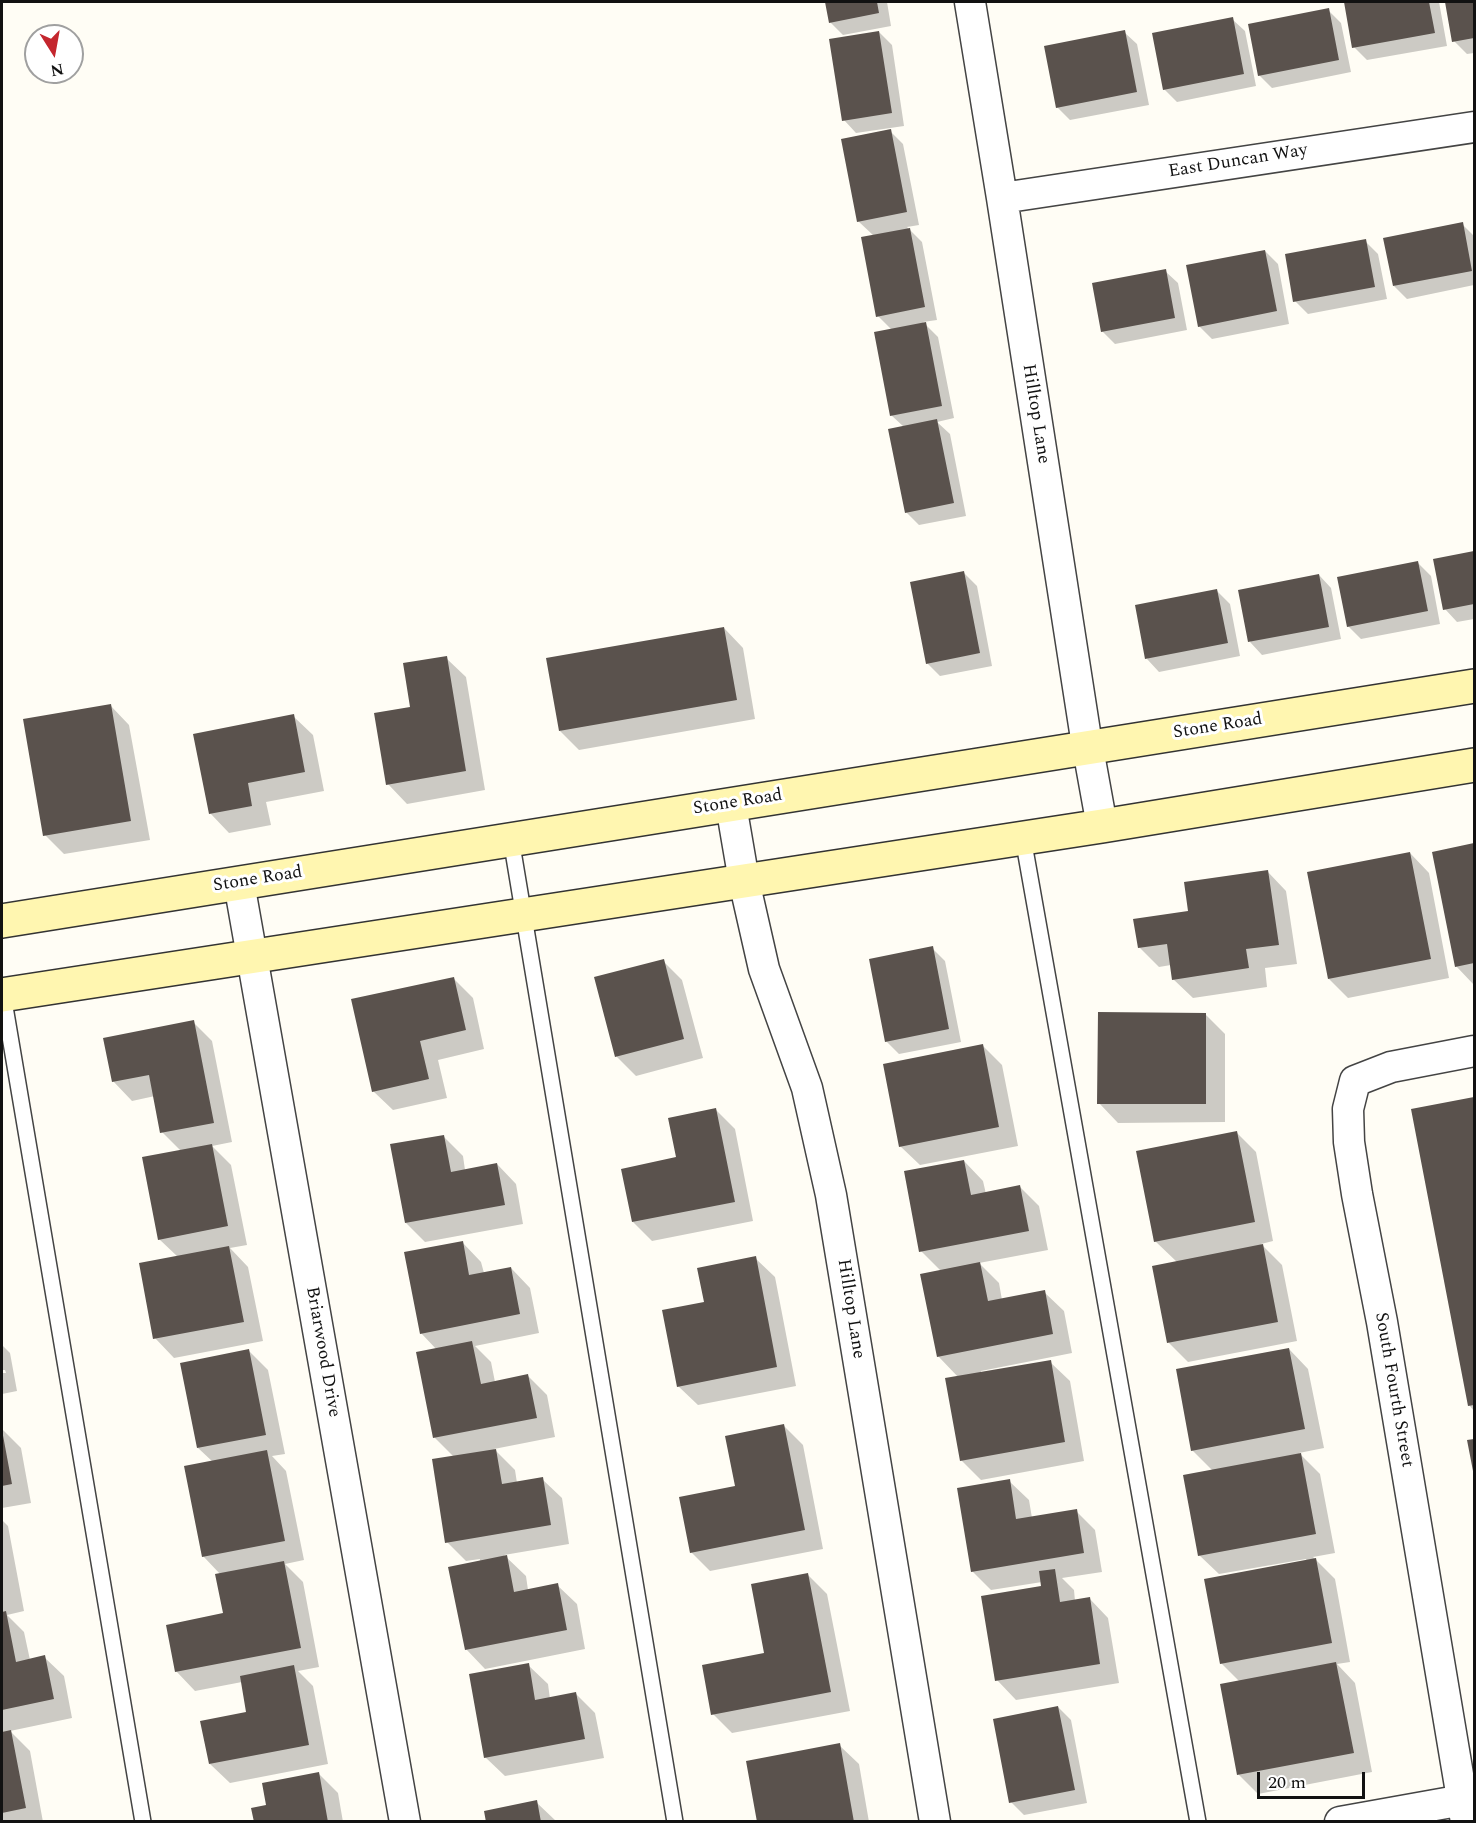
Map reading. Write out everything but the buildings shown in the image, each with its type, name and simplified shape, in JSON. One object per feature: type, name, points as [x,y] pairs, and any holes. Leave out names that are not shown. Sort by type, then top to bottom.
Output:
[{"type":"main road","name":"Stone Road","points":[[2,921],[1474,686]]},
{"type":"main road","points":[[2,995],[1102,826],[1474,765]]},
{"type":"street","name":"Hilltop Lane","points":[[970,2],[1102,826]]},
{"type":"street","name":"East Duncan Way","points":[[1002,198],[1474,127]]},
{"type":"street","name":"Hilltop Lane","points":[[731,805],[744,881],[764,969],[807,1088],[831,1195],[935,1821]]},
{"type":"street","name":"Briarwood Drive","points":[[239,883],[405,1821]]},
{"type":"street","name":"South Fourth Street","points":[[1467,1806],[1382,1322],[1357,1194],[1349,1142],[1348,1109],[1355,1081],[1391,1068],[1474,1051]]},
{"type":"street","points":[[1340,1821],[1467,1806]]},
{"type":"lane","points":[[1023,838],[1198,1821]]},
{"type":"lane","points":[[511,839],[675,1821]]},
{"type":"lane","points":[[2,995],[143,1821]]}]
